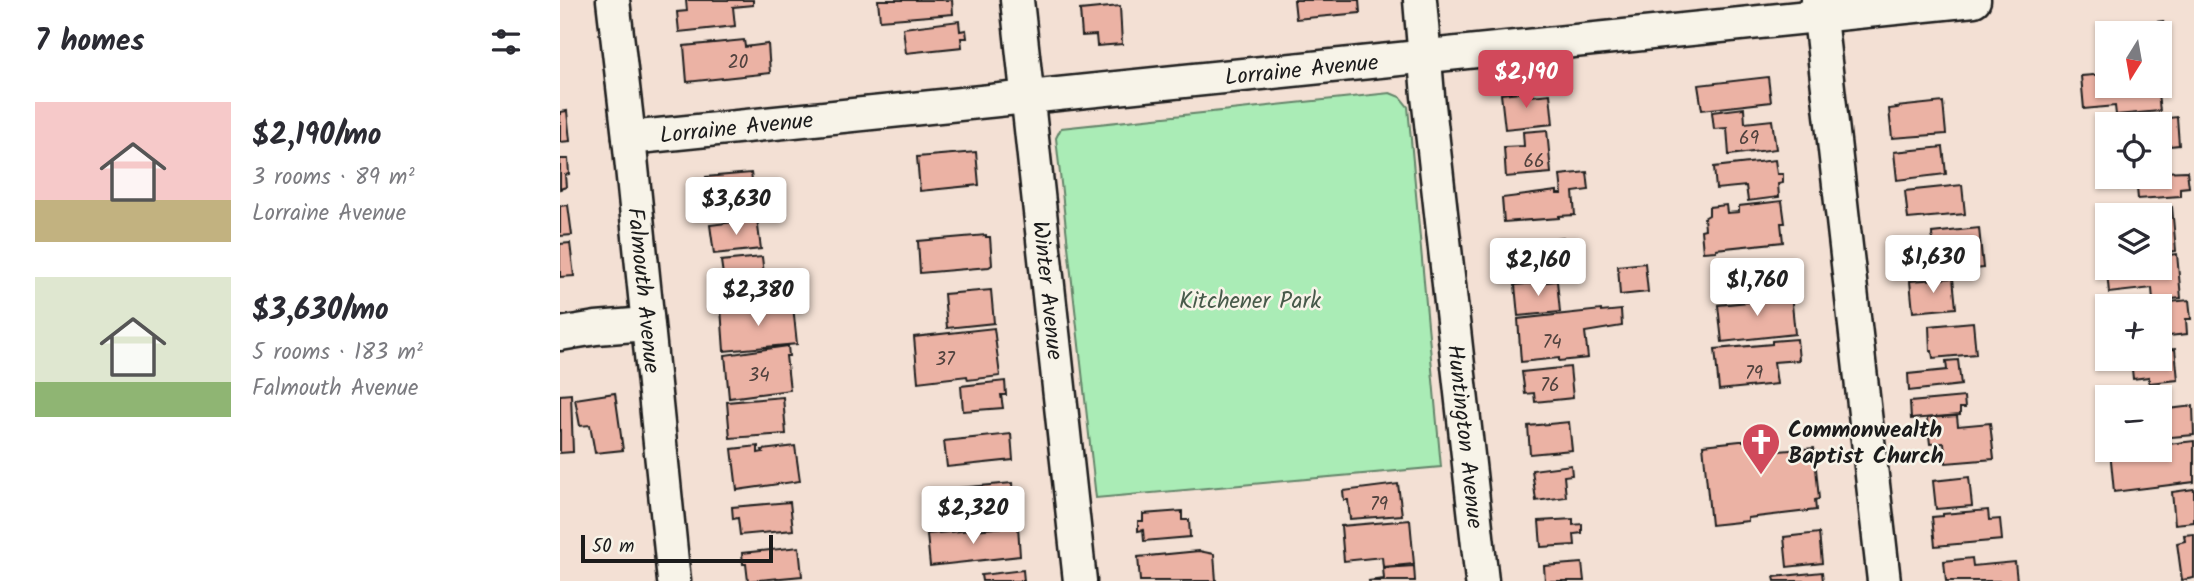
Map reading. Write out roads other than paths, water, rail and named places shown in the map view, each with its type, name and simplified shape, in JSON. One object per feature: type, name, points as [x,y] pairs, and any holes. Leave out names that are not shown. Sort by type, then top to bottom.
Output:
[{"type":"street","name":"Falmouth Avenue","points":[[612,0],[629,138],[674,581]]},
{"type":"street","name":"Winter Avenue","points":[[1017,0],[1080,581]]},
{"type":"street","name":"Huntington Avenue","points":[[1420,0],[1482,581]]},
{"type":"street","name":"Lorraine Avenue","points":[[629,138],[1425,56],[1819,8],[1974,0]]},
{"type":"street","points":[[1819,8],[1884,581]]},
{"type":"street","points":[[560,334],[647,324]]},
{"type":"place","name":"Commonwealth Baptist Church","points":[[1761,476]]},
{"type":"park label","name":"Kitchener Park","points":[[1250,300]]}]
